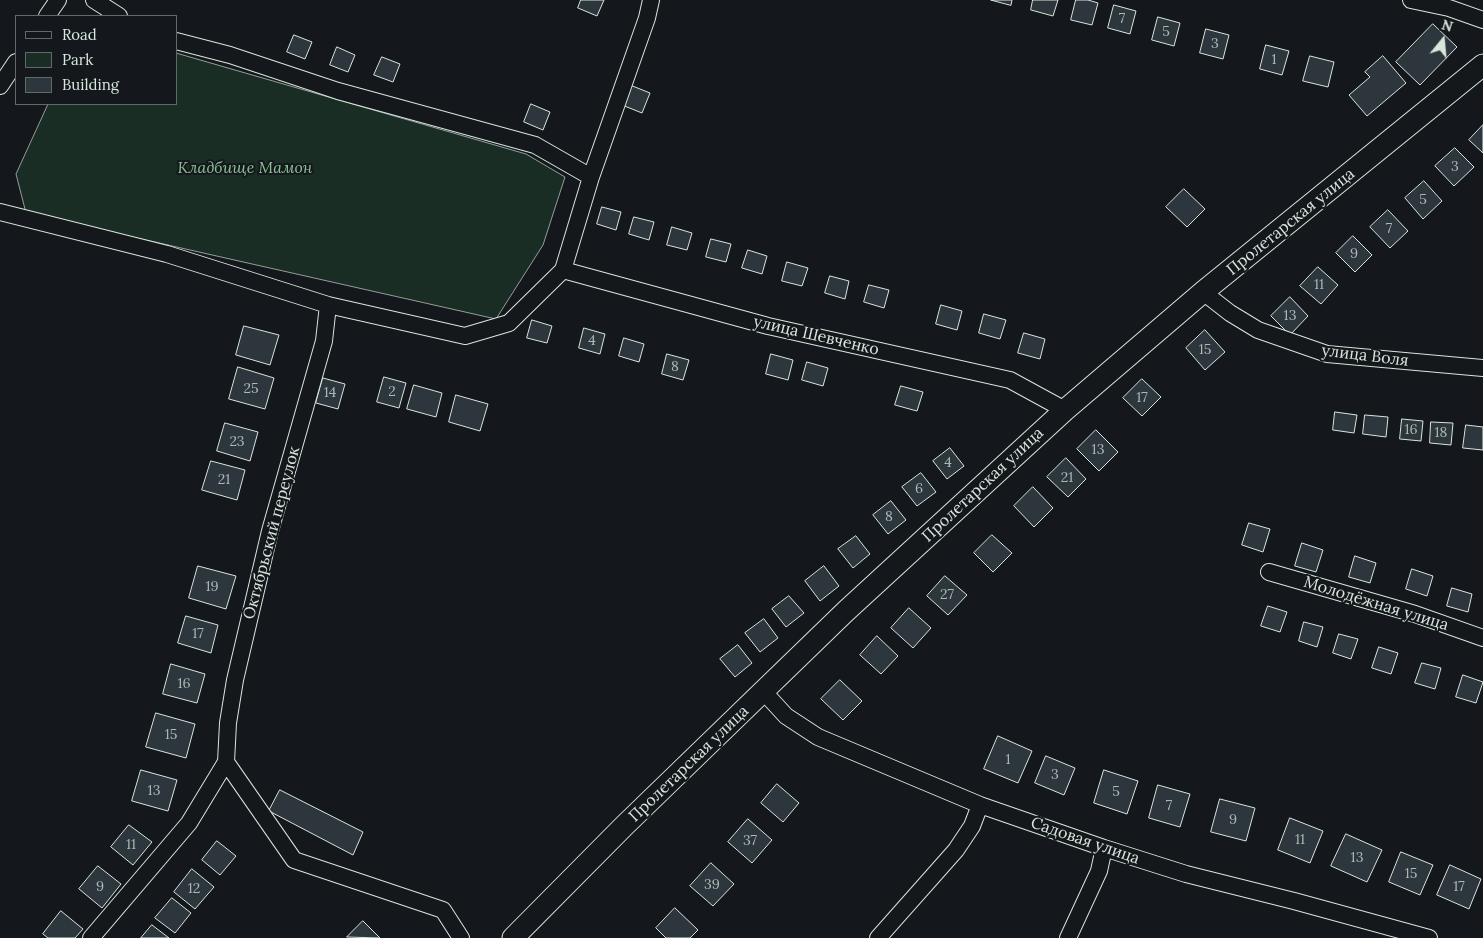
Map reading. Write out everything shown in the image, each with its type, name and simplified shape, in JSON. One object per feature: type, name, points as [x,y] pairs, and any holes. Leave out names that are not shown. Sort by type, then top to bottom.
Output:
[{"type":"street","points":[[48,15],[58,0]]},
{"type":"street","points":[[94,0],[117,15]]},
{"type":"street","points":[[0,212],[167,254],[328,305],[464,336],[509,324],[563,270],[591,177],[647,18],[651,0]]},
{"type":"street","points":[[1411,0],[1449,8],[1483,20]]},
{"type":"street","points":[[178,41],[230,55],[338,91],[535,146],[591,177]]},
{"type":"street","points":[[0,86],[15,64]]},
{"type":"street","name":"Пролетарская улица","points":[[513,938],[625,825],[846,611],[1065,410],[1203,292],[1483,65]]},
{"type":"street","name":"улица Шевченко","points":[[563,270],[768,326],[1010,380],[1065,410]]},
{"type":"street","name":"улица Воля","points":[[1203,292],[1230,313],[1258,330],[1327,354],[1483,368]]},
{"type":"street","name":"Октябрьский переулок","points":[[92,938],[189,824],[226,762],[228,723],[235,680],[270,532],[324,342],[328,305]]},
{"type":"street","name":"Молодёжная улица","points":[[1269,572],[1415,614],[1483,638]]},
{"type":"street","name":"Садовая улица","points":[[764,692],[786,716],[818,737],[980,805],[1186,874],[1429,938]]},
{"type":"street","points":[[226,762],[294,860],[443,910],[461,938]]},
{"type":"street","points":[[878,938],[956,850],[972,826],[980,805]]},
{"type":"street","points":[[1068,938],[1099,871],[1104,848]]},
{"type":"green space","name":"Кладбище Мамон","points":[[178,54],[526,154],[565,177],[543,245],[496,319],[26,213],[16,174],[48,105],[178,105]]},
{"type":"building","points":[[581,0],[604,0],[597,16],[578,8]]},
{"type":"building","points":[[991,0],[1012,0],[1011,5]]},
{"type":"building","points":[[1033,0],[1058,0],[1053,16],[1031,10]]},
{"type":"building","points":[[1076,0],[1088,0],[1098,3],[1092,25],[1071,20]]},
{"type":"building","points":[[1114,5],[1136,11],[1130,34],[1108,28]]},
{"type":"building","points":[[1158,17],[1180,23],[1174,46],[1152,40]]},
{"type":"building","points":[[1433,24],[1457,47],[1420,85],[1396,62]]},
{"type":"building","points":[[1206,29],[1229,35],[1223,59],[1200,53]]},
{"type":"building","points":[[294,35],[312,42],[305,59],[287,52]]},
{"type":"building","points":[[1266,45],[1289,51],[1282,75],[1260,69]]},
{"type":"building","points":[[337,47],[355,55],[348,72],[330,65]]},
{"type":"building","points":[[1310,56],[1334,62],[1328,87],[1303,81]]},
{"type":"building","points":[[1383,56],[1406,83],[1367,116],[1349,95],[1370,77],[1365,72]]},
{"type":"building","points":[[382,57],[400,64],[393,82],[374,75]]},
{"type":"building","points":[[630,85],[650,93],[642,113],[622,105]]},
{"type":"building","points":[[531,104],[550,112],[543,130],[524,122]]},
{"type":"building","points":[[1483,125],[1483,153],[1469,140]]},
{"type":"building","points":[[1455,148],[1474,167],[1454,186],[1435,166]]},
{"type":"building","points":[[1424,181],[1442,201],[1423,219],[1405,198]]},
{"type":"building","points":[[1184,189],[1205,209],[1187,227],[1166,207]]},
{"type":"building","points":[[602,207],[621,212],[616,230],[597,224]]},
{"type":"building","points":[[1388,210],[1408,231],[1390,248],[1370,227]]},
{"type":"building","points":[[634,217],[654,222],[649,240],[629,234]]},
{"type":"building","points":[[672,227],[692,233],[687,250],[667,245]]},
{"type":"building","points":[[1353,236],[1372,255],[1355,272],[1336,253]]},
{"type":"building","points":[[711,239],[731,244],[726,262],[706,257]]},
{"type":"building","points":[[748,250],[767,256],[762,274],[742,268]]},
{"type":"building","points":[[787,262],[808,268],[802,286],[782,281]]},
{"type":"building","points":[[1318,267],[1338,285],[1321,304],[1300,286]]},
{"type":"building","points":[[830,276],[849,281],[845,299],[825,293]]},
{"type":"building","points":[[869,285],[889,290],[884,308],[864,302]]},
{"type":"building","points":[[1290,297],[1308,316],[1290,335],[1271,316]]},
{"type":"building","points":[[941,305],[962,311],[957,330],[936,324]]},
{"type":"building","points":[[984,314],[1006,320],[1000,339],[979,333]]},
{"type":"building","points":[[532,320],[552,326],[547,343],[527,338]]},
{"type":"building","points":[[244,326],[279,335],[270,365],[236,355]]},
{"type":"building","points":[[584,328],[605,334],[600,354],[579,348]]},
{"type":"building","points":[[1205,330],[1225,352],[1205,370],[1186,348]]},
{"type":"building","points":[[1024,333],[1045,339],[1040,359],[1018,353]]},
{"type":"building","points":[[624,338],[644,344],[639,362],[619,356]]},
{"type":"building","points":[[667,354],[689,360],[683,380],[662,374]]},
{"type":"building","points":[[771,354],[793,360],[788,380],[766,374]]},
{"type":"building","points":[[807,362],[828,368],[823,386],[802,380]]},
{"type":"building","points":[[238,367],[274,378],[265,409],[229,399]]},
{"type":"building","points":[[384,377],[406,383],[399,408],[377,402]]},
{"type":"building","points":[[323,378],[345,384],[338,409],[316,403]]},
{"type":"building","points":[[1142,379],[1161,397],[1142,416],[1123,398]]},
{"type":"building","points":[[414,385],[442,393],[436,417],[407,409]]},
{"type":"building","points":[[901,386],[923,392],[917,411],[895,405]]},
{"type":"building","points":[[456,395],[488,404],[480,431],[449,422]]},
{"type":"building","points":[[1335,412],[1357,415],[1354,433],[1333,430]]},
{"type":"building","points":[[1365,415],[1388,417],[1386,437],[1363,434]]},
{"type":"building","points":[[1402,419],[1423,421],[1421,441],[1400,439]]},
{"type":"building","points":[[1431,422],[1453,423],[1451,445],[1430,443]]},
{"type":"building","points":[[225,423],[258,432],[250,461],[217,451]]},
{"type":"building","points":[[1466,425],[1483,427],[1483,450],[1463,448]]},
{"type":"building","points":[[1096,430],[1118,452],[1099,471],[1077,449]]},
{"type":"building","points":[[950,448],[964,466],[947,479],[933,461]]},
{"type":"building","points":[[1066,458],[1086,479],[1068,497],[1047,477]]},
{"type":"building","points":[[211,461],[245,470],[237,500],[202,490]]},
{"type":"building","points":[[921,473],[936,492],[917,506],[902,487]]},
{"type":"building","points":[[1033,487],[1053,508],[1034,527],[1014,506]]},
{"type":"building","points":[[891,501],[906,520],[888,534],[873,515]]},
{"type":"building","points":[[1249,523],[1270,529],[1263,552],[1242,545]]},
{"type":"building","points":[[992,535],[1012,553],[993,572],[974,553]]},
{"type":"building","points":[[856,536],[870,554],[853,568],[838,549]]},
{"type":"building","points":[[1302,543],[1323,550],[1316,572],[1295,566]]},
{"type":"building","points":[[1355,556],[1376,563],[1370,583],[1349,577]]},
{"type":"building","points":[[198,566],[236,576],[226,609],[189,598]]},
{"type":"building","points":[[824,566],[839,586],[820,601],[805,581]]},
{"type":"building","points":[[1412,569],[1433,576],[1427,596],[1406,589]]},
{"type":"building","points":[[945,576],[967,595],[948,615],[927,596]]},
{"type":"building","points":[[1452,588],[1472,594],[1468,612],[1447,606]]},
{"type":"building","points":[[789,596],[804,613],[786,627],[772,609]]},
{"type":"building","points":[[1268,606],[1287,612],[1280,632],[1261,626]]},
{"type":"building","points":[[909,608],[931,628],[913,648],[891,628]]},
{"type":"building","points":[[186,616],[218,625],[211,653],[178,643]]},
{"type":"building","points":[[764,619],[778,638],[760,652],[745,633]]},
{"type":"building","points":[[1304,622],[1323,627],[1317,647],[1299,641]]},
{"type":"building","points":[[1339,634],[1358,639],[1351,659],[1333,653]]},
{"type":"building","points":[[877,636],[898,656],[881,674],[860,655]]},
{"type":"building","points":[[738,645],[752,663],[735,677],[720,659]]},
{"type":"building","points":[[1379,647],[1398,653],[1391,674],[1372,668]]},
{"type":"building","points":[[1422,663],[1441,668],[1435,689],[1415,683]]},
{"type":"building","points":[[171,664],[205,674],[197,703],[163,694]]},
{"type":"building","points":[[1463,675],[1483,682],[1476,703],[1456,697]]},
{"type":"building","points":[[840,680],[862,701],[843,720],[821,699]]},
{"type":"building","points":[[156,713],[195,724],[186,758],[146,747]]},
{"type":"building","points":[[998,736],[1032,751],[1018,783],[984,769]]},
{"type":"building","points":[[1046,756],[1075,768],[1064,795],[1035,783]]},
{"type":"building","points":[[141,770],[177,780],[168,811],[132,801]]},
{"type":"building","points":[[1104,770],[1138,781],[1127,814],[1094,803]]},
{"type":"building","points":[[777,784],[799,803],[783,822],[761,803]]},
{"type":"building","points":[[1158,785],[1190,794],[1180,827],[1149,818]]},
{"type":"building","points":[[280,790],[363,832],[353,855],[269,811]]},
{"type":"building","points":[[1220,799],[1255,808],[1246,841],[1211,832]]},
{"type":"building","points":[[1290,818],[1323,831],[1310,863],[1278,850]]},
{"type":"building","points":[[748,819],[772,840],[752,863],[728,842]]},
{"type":"building","points":[[129,825],[152,842],[133,865],[111,847]]},
{"type":"building","points":[[1346,834],[1382,850],[1367,882],[1331,866]]},
{"type":"building","points":[[217,841],[236,856],[220,875],[202,860]]},
{"type":"building","points":[[1401,852],[1433,865],[1420,895],[1389,882]]},
{"type":"building","points":[[711,863],[734,884],[713,906],[690,886]]},
{"type":"building","points":[[1450,865],[1481,879],[1469,909],[1437,895]]},
{"type":"building","points":[[98,866],[121,884],[102,908],[79,889]]},
{"type":"building","points":[[192,869],[214,887],[195,909],[174,892]]},
{"type":"building","points":[[172,898],[191,913],[175,933],[155,918]]},
{"type":"building","points":[[675,908],[698,930],[690,938],[666,938],[656,928]]},
{"type":"building","points":[[61,911],[83,929],[75,938],[48,938],[43,934]]},
{"type":"building","points":[[363,921],[380,938],[347,937]]},
{"type":"building","points":[[152,925],[169,938],[141,938]]}]
